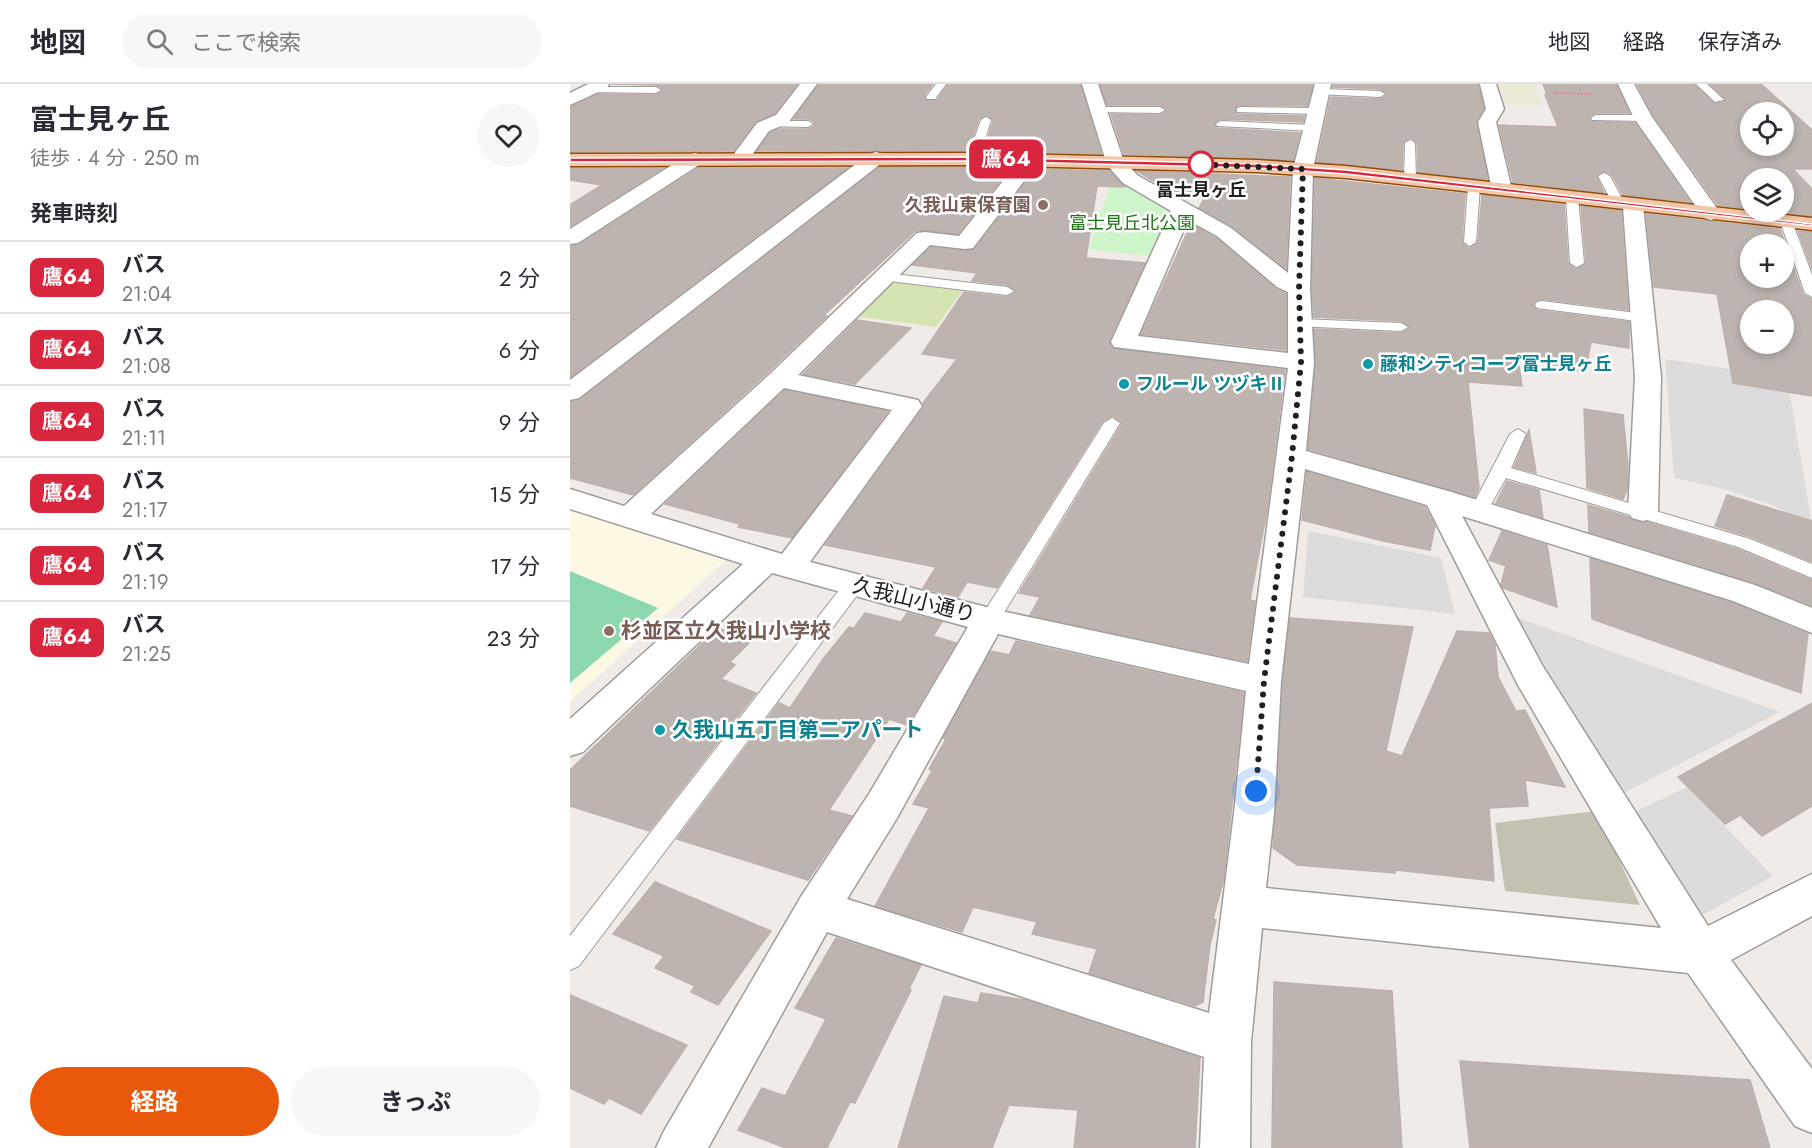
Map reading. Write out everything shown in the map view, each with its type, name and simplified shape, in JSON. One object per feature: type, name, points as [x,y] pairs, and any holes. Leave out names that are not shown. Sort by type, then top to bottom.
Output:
[{"type":"main road","points":[[570,160],[973,159],[1114,161],[1303,169],[1740,217]]},
{"type":"main road","points":[[1794,222],[1812,224]]},
{"type":"street","points":[[740,158],[763,127],[782,119],[809,84]]},
{"type":"street","points":[[1090,84],[1114,161],[1130,178],[1182,210],[1224,232],[1285,282],[1299,289]]},
{"type":"street","points":[[1488,84],[1495,108],[1487,122],[1502,190]]},
{"type":"street","points":[[1626,84],[1643,118],[1711,214]]},
{"type":"street","points":[[570,100],[595,87]]},
{"type":"street","points":[[1225,1148],[1228,1042],[1244,906],[1264,681],[1292,456],[1301,362],[1299,289],[1303,169],[1322,88]]},
{"type":"street","points":[[570,392],[876,158]]},
{"type":"street","points":[[570,238],[695,159]]},
{"type":"street","points":[[629,518],[779,379],[925,238],[965,243],[1030,160]]},
{"type":"street","points":[[1626,205],[1644,318],[1648,377],[1642,511]]},
{"type":"street","points":[[1182,210],[1123,342],[1301,362]]},
{"type":"street","points":[[570,741],[778,564],[909,406],[779,379]]},
{"type":"street","points":[[1292,456],[1438,498],[1744,593],[1812,621]]},
{"type":"street","points":[[1438,498],[1530,675],[1700,953],[1812,1109]]},
{"type":"street","name":"久我山小通り","points":[[570,499],[778,564],[854,585],[990,619],[1264,681]]},
{"type":"street","points":[[681,1148],[818,909],[883,806],[990,619]]},
{"type":"street","points":[[1244,906],[1700,953],[1812,893]]},
{"type":"street","points":[[818,909],[1228,1042]]},
{"type":"lane","points":[[931,97],[941,84]]},
{"type":"lane","points":[[1701,84],[1719,100]]},
{"type":"lane","points":[[595,87],[656,90]]},
{"type":"lane","points":[[1322,88],[1380,94]]},
{"type":"lane","points":[[1098,110],[1160,110]]},
{"type":"lane","points":[[1241,110],[1315,119]]},
{"type":"lane","points":[[1596,118],[1643,118]]},
{"type":"lane","points":[[1221,124],[1315,119]]},
{"type":"lane","points":[[973,159],[986,120]]},
{"type":"lane","points":[[770,124],[808,124]]},
{"type":"lane","points":[[1410,144],[1410,179]]},
{"type":"lane","points":[[1604,176],[1626,205]]},
{"type":"lane","points":[[1470,242],[1474,186]]},
{"type":"lane","points":[[1572,198],[1577,263]]},
{"type":"lane","points":[[1786,222],[1812,293]]},
{"type":"lane","points":[[885,277],[1007,291]]},
{"type":"lane","points":[[1542,305],[1644,318]]},
{"type":"lane","points":[[1300,323],[1401,327]]},
{"type":"lane","points":[[990,619],[1112,423]]},
{"type":"lane","points":[[1479,511],[1518,434]]},
{"type":"lane","points":[[1501,471],[1744,543],[1812,572]]},
{"type":"lane","points":[[570,957],[854,585]]},
{"type":"shaded area","points":[[1500,84],[1535,84],[1542,105],[1503,103]]},
{"type":"shaded area","points":[[1665,359],[1787,378],[1812,525],[1770,504],[1724,489],[1674,478]]},
{"type":"shaded area","name":"杉並区立久我山小学校","points":[[570,509],[726,560],[570,702]]},
{"type":"shaded area","points":[[1308,531],[1441,558],[1455,614],[1303,597]]},
{"type":"shaded area","points":[[1507,614],[1780,712],[1612,799]]},
{"type":"shaded area","points":[[1687,787],[1773,876],[1690,922],[1626,816]]},
{"type":"shaded area","points":[[1596,811],[1640,905],[1505,891],[1495,823]]},
{"type":"green space","name":"富士見丘北公園","points":[[1034,166],[1108,167],[1125,184],[1177,211],[1157,257],[1089,249],[1110,186],[1020,183]]},
{"type":"green space","points":[[900,282],[963,290],[936,327],[853,316],[882,287]]},
{"type":"green space","points":[[570,571],[658,608],[570,683]]},
{"type":"building","points":[[611,84],[797,84],[775,113],[755,122],[733,151],[570,152],[570,107],[598,94],[656,95],[663,91],[656,85]]},
{"type":"building","points":[[819,84],[933,84],[924,96],[927,101],[937,100],[948,84],[1080,84],[1101,154],[984,151],[993,121],[987,115],[979,119],[968,151],[757,151],[770,133],[781,129],[808,129],[814,126],[815,123],[809,119],[794,119]]},
{"type":"building","points":[[1100,84],[1313,84],[1307,106],[1241,105],[1235,108],[1237,114],[1304,116],[1303,122],[1221,119],[1214,123],[1217,128],[1300,133],[1293,160],[1124,154],[1111,114],[1160,115],[1167,109],[1160,105],[1107,105]]},
{"type":"building","points":[[1333,84],[1478,84],[1484,109],[1476,122],[1488,180],[1418,172],[1417,143],[1411,138],[1403,143],[1402,170],[1317,162],[1331,97],[1380,99],[1387,95],[1380,89],[1333,87]]},
{"type":"building","points":[[1543,84],[1616,84],[1629,113],[1596,113],[1589,117],[1590,121],[1635,123],[1690,202],[1623,195],[1612,175],[1605,171],[1596,175],[1604,193],[1513,182],[1499,125],[1558,127]]},
{"type":"building","points":[[1637,84],[1694,84],[1715,104],[1726,100],[1710,84],[1761,84],[1781,102],[1740,102],[1740,156],[1794,156],[1794,114],[1812,130],[1812,169],[1740,168],[1740,208],[1718,205],[1654,116]]},
{"type":"building","points":[[880,167],[1010,168],[958,234],[915,231],[823,316],[827,316],[768,372],[633,495],[570,478],[570,402],[580,400]]},
{"type":"building","points":[[570,168],[663,168],[570,226],[570,205],[602,185],[570,180]]},
{"type":"building","points":[[699,168],[847,168],[570,377],[570,246],[579,245]]},
{"type":"building","points":[[1036,169],[1109,171],[1125,187],[1097,186],[1086,258],[1145,263],[1109,341],[1112,348],[1285,370],[1267,511],[1250,600],[1255,601],[1247,661],[1030,615],[1040,597],[1019,593],[1122,424],[1113,416],[1102,422],[997,588],[967,582],[958,597],[923,588],[936,567],[825,545],[924,407],[923,403],[957,359],[922,354],[964,292],[1007,297],[1016,292],[1007,285],[972,281],[977,273],[912,265],[931,247],[965,251],[975,249]]},
{"type":"building","points":[[1794,170],[1812,189],[1812,216],[1794,214]]},
{"type":"building","points":[[1137,171],[1290,177],[1286,269],[1232,226],[1199,208],[1207,193],[1172,192],[1171,188],[1165,188]]},
{"type":"building","points":[[1315,178],[1465,194],[1462,242],[1469,248],[1478,242],[1482,195],[1564,205],[1568,263],[1576,269],[1586,263],[1581,206],[1621,211],[1628,310],[1542,299],[1535,301],[1533,306],[1537,310],[1629,322],[1629,348],[1591,342],[1585,372],[1518,359],[1522,386],[1468,382],[1479,488],[1475,497],[1308,449],[1316,362],[1314,329],[1401,333],[1410,328],[1401,321],[1314,317],[1312,289]]},
{"type":"building","points":[[1646,214],[1780,229],[1782,234],[1740,234],[1740,288],[1794,288],[1794,269],[1803,294],[1812,299],[1812,396],[1733,383],[1717,294],[1654,287]]},
{"type":"building","points":[[1191,224],[1216,238],[1276,289],[1286,293],[1286,350],[1141,334]]},
{"type":"building","points":[[1798,231],[1812,232],[1812,269]]},
{"type":"building","points":[[857,320],[911,328],[855,384],[803,374]]},
{"type":"building","points":[[785,390],[888,411],[792,538],[738,527],[740,524],[665,504]]},
{"type":"building","points":[[1584,409],[1623,415],[1628,466],[1627,490],[1623,499],[1587,488]]},
{"type":"building","points":[[1529,430],[1536,472],[1536,473],[1514,467]]},
{"type":"building","points":[[1307,472],[1425,507],[1435,526],[1430,550],[1383,541],[1302,520]]},
{"type":"building","points":[[1507,481],[1539,490],[1543,518],[1496,503]]},
{"type":"building","points":[[1727,495],[1812,521],[1812,562],[1751,537],[1715,526]]},
{"type":"building","points":[[1588,505],[1629,517],[1631,520],[1647,522],[1737,549],[1812,580],[1812,606],[1756,583],[1589,532]]},
{"type":"building","points":[[1502,531],[1547,545],[1557,607],[1503,588],[1501,584],[1506,566],[1489,560]]},
{"type":"building","points":[[1590,558],[1732,603],[1808,634],[1801,693],[1592,619]]},
{"type":"building","points":[[865,613],[901,622],[907,613],[942,622],[933,636],[956,643],[907,725],[889,719],[829,810],[852,816],[808,880],[677,839],[779,703],[790,708],[823,659],[849,627],[854,628]]},
{"type":"building","points":[[1290,618],[1413,627],[1386,751],[1402,756],[1457,631],[1489,633],[1495,644],[1498,677],[1516,711],[1525,710],[1565,787],[1525,780],[1528,806],[1489,808],[1494,881],[1396,870],[1395,873],[1297,865],[1273,848],[1283,681]]},
{"type":"building","name":"久我山五丁目第二アパート","points":[[718,628],[751,641],[730,662],[735,665],[721,679],[756,693],[649,831],[570,806],[570,770]]},
{"type":"building","points":[[1016,641],[1244,693],[1224,878],[1213,919],[1216,920],[1210,945],[1203,1002],[1195,1006],[1089,973],[1097,949],[1032,934],[1037,922],[973,907],[962,932],[875,906],[929,808],[913,804],[932,771],[929,769],[946,739],[943,738],[991,651],[1009,655]]},
{"type":"building","points":[[1812,703],[1812,806],[1762,836],[1740,815],[1725,824],[1678,777]]},
{"type":"building","points":[[655,882],[771,931],[718,1005],[691,992],[695,986],[655,968],[664,956],[613,934]]},
{"type":"building","points":[[836,938],[921,965],[855,1103],[850,1102],[827,1148],[786,1148],[738,1130],[762,1088],[785,1096],[826,1019],[795,1008]]},
{"type":"building","points":[[1274,982],[1392,991],[1402,1148],[1272,1148]]},
{"type":"building","points":[[981,993],[1025,1000],[1200,1058],[1195,1148],[1074,1148],[1078,1110],[1009,1105],[992,1148],[898,1148],[944,996],[978,1003]]},
{"type":"building","points":[[570,995],[687,1045],[641,1114],[609,1098],[604,1104],[570,1088]]},
{"type":"building","points":[[1460,1061],[1750,1080],[1770,1148],[1470,1148]]},
{"type":"bus line","name":"鷹64","points":[[570,160],[876,158],[1114,161],[1257,166],[1346,172],[1633,206],[1812,224]]},
{"type":"place","name":"富士見ヶ丘","points":[[1201,164]]},
{"type":"place","name":"久我山東保育園","points":[[1043,205]]},
{"type":"place","name":"藤和シティコープ富士見ヶ丘","points":[[1368,364]]},
{"type":"place","name":"フルール ツヅキⅡ","points":[[1124,384]]},
{"type":"place","name":"杉並区立久我山小学校","points":[[609,631]]},
{"type":"place","name":"久我山五丁目第二アパート","points":[[660,730]]},
{"type":"route","points":[[1201,164],[1192,164],[1303,169],[1299,289],[1301,362],[1292,456],[1264,681],[1256,791]]}]
